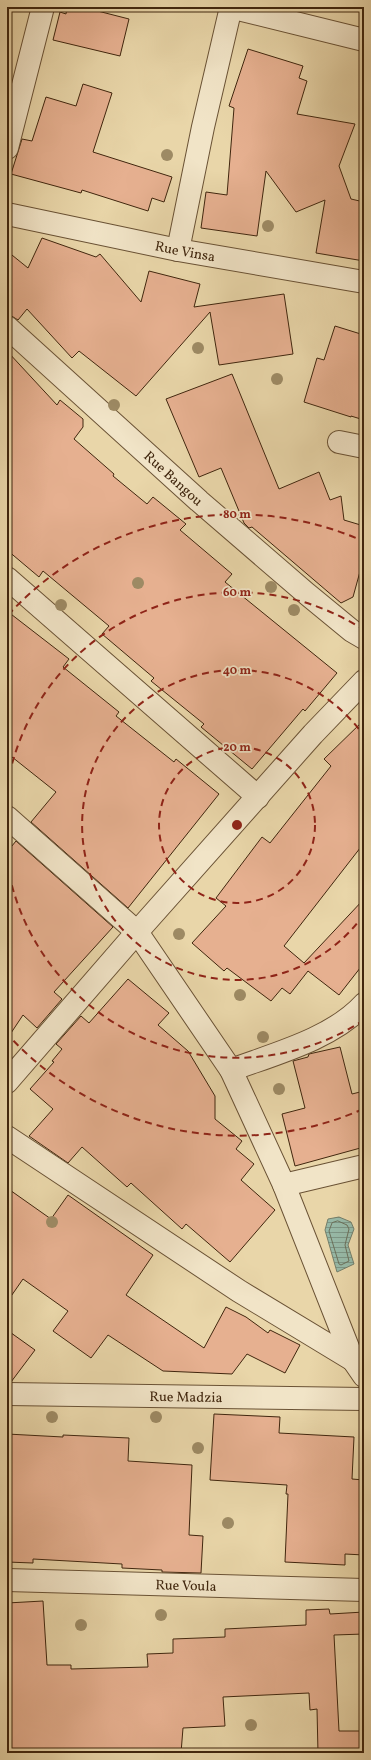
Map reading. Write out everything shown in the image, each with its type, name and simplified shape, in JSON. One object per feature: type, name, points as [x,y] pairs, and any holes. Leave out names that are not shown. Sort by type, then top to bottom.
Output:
[{"type":"street","points":[[7,148],[43,7]]},
{"type":"street","points":[[178,250],[203,127],[231,7],[364,40]]},
{"type":"street","name":"Rue Vinsa","points":[[7,214],[178,250],[364,282]]},
{"type":"street","name":"Rue Bangou","points":[[7,327],[199,501],[307,594],[352,631],[364,638]]},
{"type":"street","points":[[340,442],[364,447]]},
{"type":"street","points":[[7,578],[258,797]]},
{"type":"street","points":[[7,1082],[137,932],[313,734],[364,681]]},
{"type":"street","points":[[7,817],[137,932],[231,1070],[284,1185],[358,1368]]},
{"type":"street","points":[[231,1070],[320,1036],[356,1013],[364,1004]]},
{"type":"street","points":[[7,1137],[358,1368]]},
{"type":"street","points":[[284,1185],[364,1166]]},
{"type":"street","name":"Rue Madzia","points":[[7,1394],[364,1399]]},
{"type":"street","name":"Rue Voula","points":[[7,1580],[364,1590]]},
{"type":"water","points":[[339,1217],[351,1222],[354,1229],[348,1245],[354,1264],[337,1272],[325,1230],[328,1219]]},
{"type":"building","points":[[67,7],[82,7],[129,19],[120,56],[53,40],[60,12],[66,14]]},
{"type":"building","points":[[248,49],[303,66],[299,78],[307,81],[297,114],[355,124],[339,166],[351,199],[364,202],[364,261],[316,253],[325,200],[296,212],[266,171],[257,236],[201,228],[206,192],[227,195],[234,108],[229,106]]},
{"type":"building","points":[[83,84],[112,93],[93,152],[172,177],[164,202],[152,198],[148,211],[82,190],[81,193],[11,174],[22,139],[32,141],[46,97],[76,106]]},
{"type":"building","points":[[42,238],[96,257],[100,254],[141,302],[149,271],[200,284],[194,307],[284,294],[293,354],[219,365],[210,312],[136,396],[79,351],[72,358],[27,309],[18,320],[10,315],[7,315],[7,251],[28,268]]},
{"type":"building","points":[[335,326],[364,335],[364,420],[304,402],[317,358],[324,360]]},
{"type":"building","points":[[7,351],[57,405],[60,400],[83,419],[83,427],[74,439],[114,474],[113,476],[147,504],[153,497],[186,524],[180,530],[232,574],[225,582],[337,673],[305,711],[303,709],[252,769],[201,727],[204,724],[151,681],[154,678],[102,634],[109,626],[43,571],[39,577],[7,550]]},
{"type":"building","points":[[232,374],[279,489],[319,472],[330,500],[341,496],[344,520],[364,526],[364,557],[353,597],[341,603],[252,527],[249,528],[244,523],[221,468],[199,477],[166,399]]},
{"type":"building","points":[[7,611],[69,659],[63,667],[119,712],[116,716],[174,762],[176,759],[219,794],[128,908],[31,822],[56,792],[7,753]]},
{"type":"building","points":[[364,720],[364,843],[284,946],[304,963],[364,899],[364,963],[339,995],[308,971],[290,994],[282,988],[271,1001],[227,968],[224,971],[192,943],[226,906],[216,898],[262,837],[270,843],[331,766],[324,759]]},
{"type":"building","points":[[16,841],[113,927],[54,992],[62,999],[37,1028],[23,1015],[7,1039],[7,852]]},
{"type":"building","points":[[128,979],[169,1013],[158,1025],[188,1051],[215,1096],[215,1119],[242,1141],[236,1149],[254,1164],[241,1180],[275,1210],[230,1262],[186,1224],[182,1229],[131,1183],[127,1187],[82,1147],[68,1163],[29,1136],[53,1109],[30,1089],[54,1062],[52,1061],[62,1049],[56,1044],[81,1016],[89,1023]]},
{"type":"building","points":[[340,1047],[352,1094],[364,1091],[364,1147],[295,1166],[282,1114],[305,1108],[293,1061],[308,1057],[309,1054]]},
{"type":"building","points":[[7,1188],[51,1219],[68,1195],[153,1255],[126,1295],[204,1348],[226,1307],[246,1317],[268,1333],[270,1330],[300,1345],[285,1373],[247,1354],[232,1374],[163,1371],[108,1335],[91,1358],[53,1331],[68,1311],[23,1279],[7,1302]]},
{"type":"building","points":[[7,1330],[35,1350],[11,1382],[7,1382]]},
{"type":"building","points":[[214,1414],[280,1417],[279,1433],[354,1437],[352,1479],[364,1480],[364,1555],[345,1554],[345,1565],[285,1562],[288,1494],[286,1494],[287,1485],[210,1480]]},
{"type":"building","points":[[7,1434],[129,1438],[128,1461],[192,1465],[189,1535],[203,1536],[201,1573],[162,1572],[162,1570],[122,1568],[122,1564],[33,1559],[33,1563],[7,1562]]},
{"type":"building","points":[[43,1601],[47,1665],[71,1665],[71,1669],[148,1667],[147,1654],[173,1653],[173,1639],[225,1637],[225,1629],[306,1625],[306,1610],[329,1609],[330,1614],[364,1612],[364,1634],[334,1635],[339,1731],[364,1731],[364,1753],[318,1753],[317,1709],[310,1710],[309,1693],[223,1697],[225,1726],[183,1728],[181,1753],[7,1753],[7,1603]]}]
